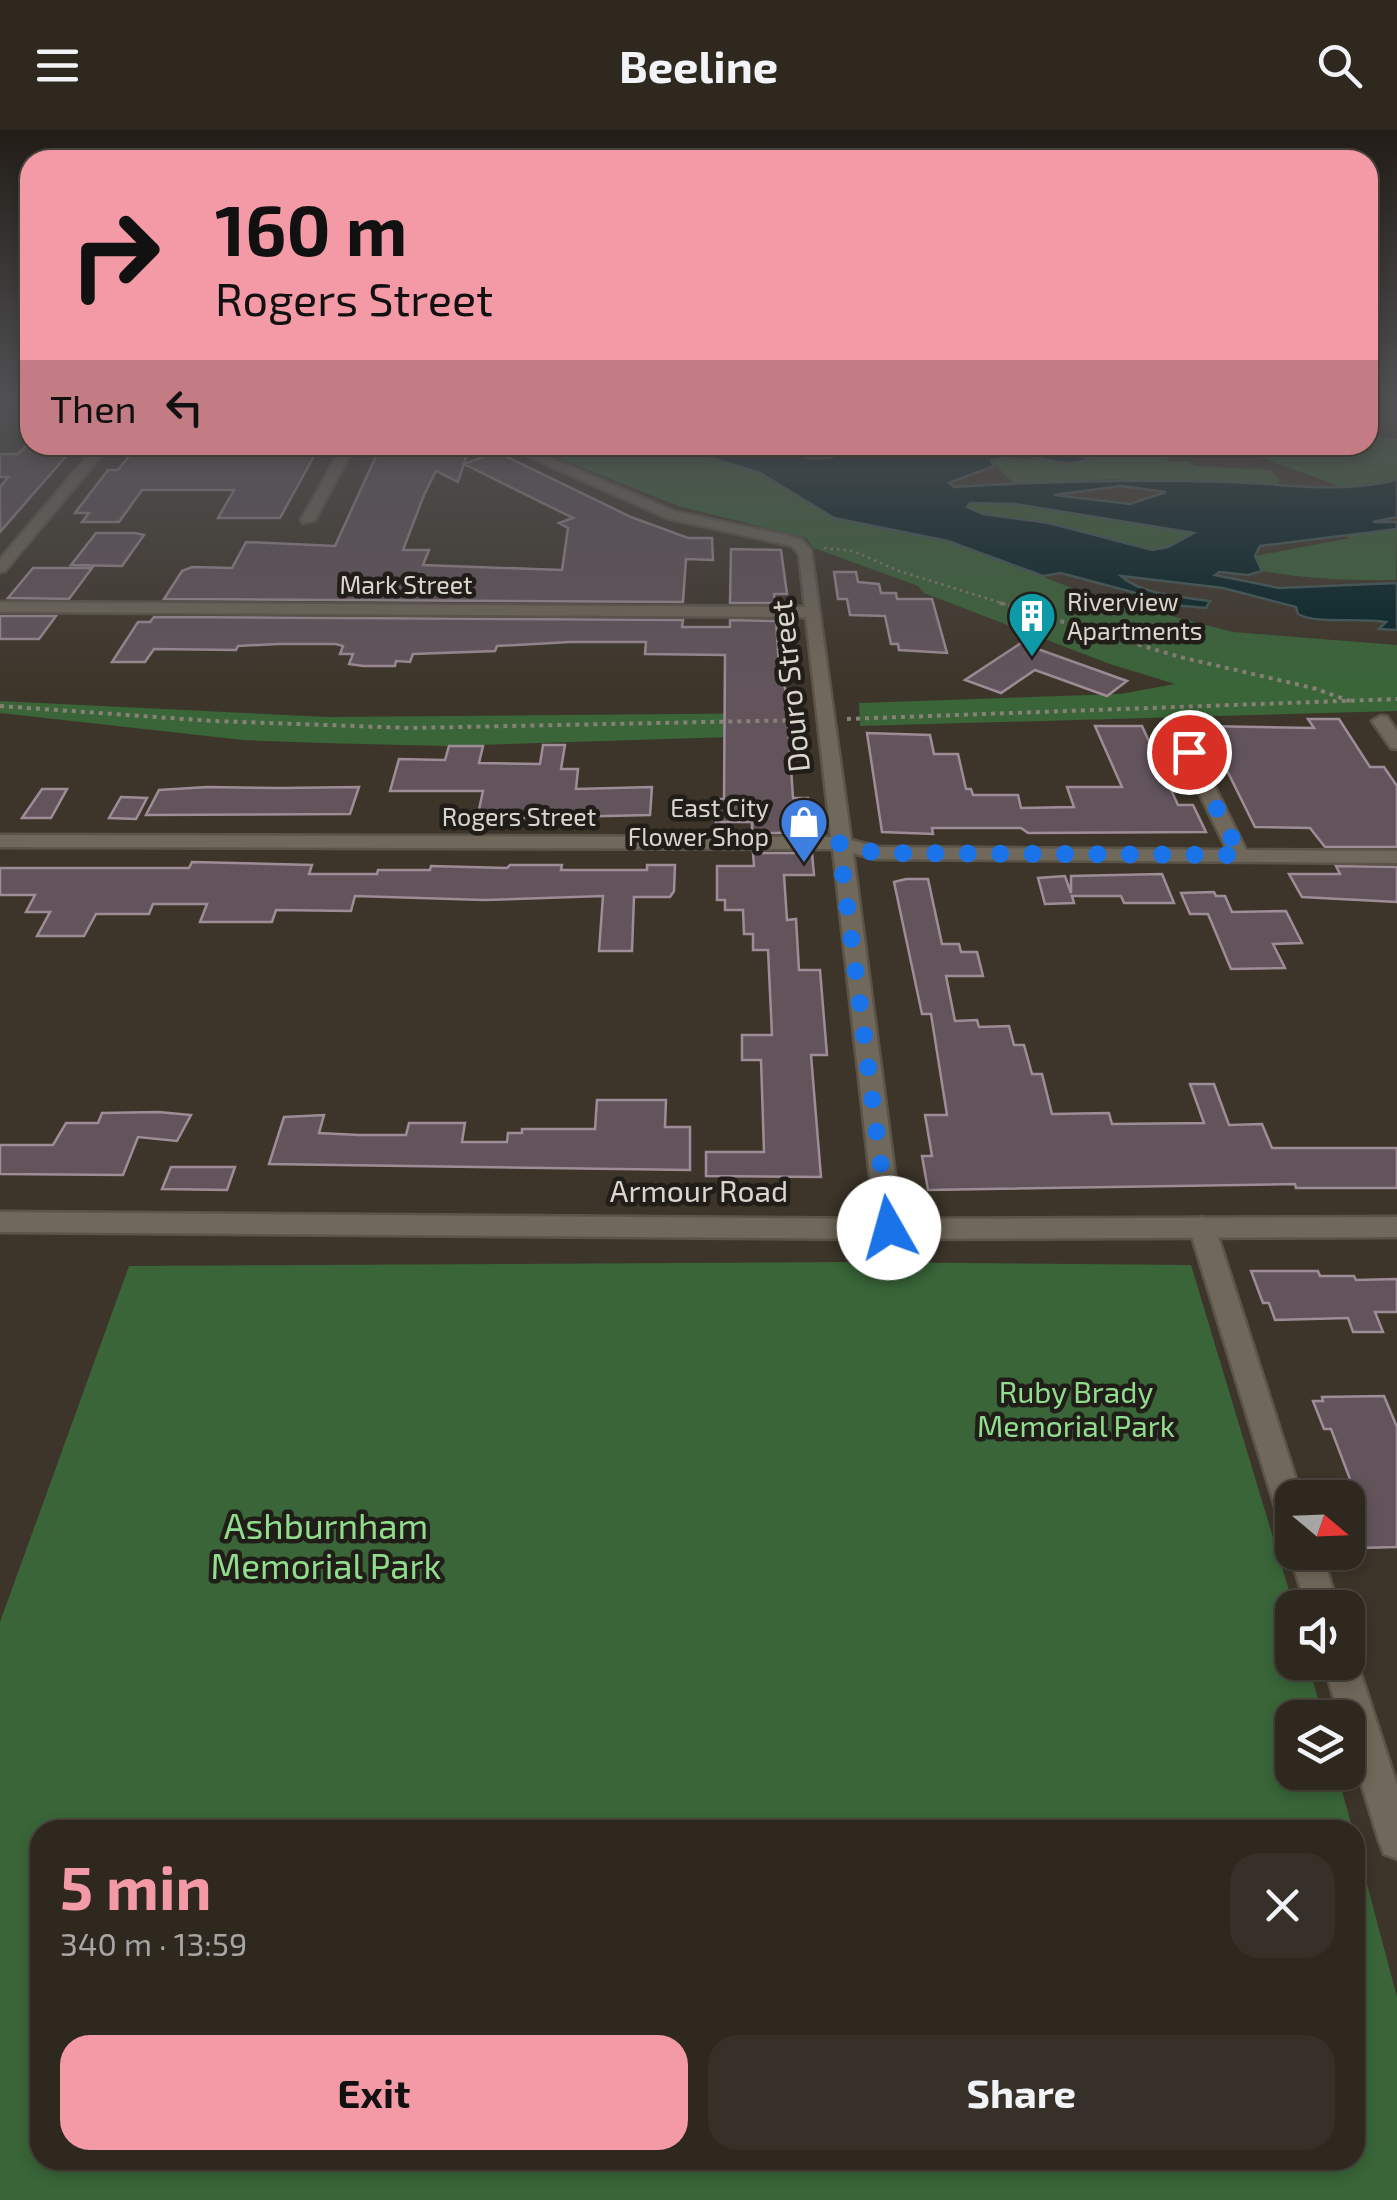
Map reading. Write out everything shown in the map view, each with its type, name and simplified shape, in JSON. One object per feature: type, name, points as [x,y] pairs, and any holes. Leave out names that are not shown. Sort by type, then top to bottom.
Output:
[{"type":"street","points":[[0,568],[60,498]]},
{"type":"street","points":[[308,520],[320,498]]},
{"type":"street","points":[[631,498],[672,515],[796,543],[806,553]]},
{"type":"street","name":"Douro Street","points":[[806,553],[889,1228]]},
{"type":"street","name":"Mark Street","points":[[0,607],[812,612]]},
{"type":"street","points":[[1381,721],[1397,744]]},
{"type":"street","points":[[1179,733],[1240,855]]},
{"type":"street","name":"Rogers Street","points":[[0,841],[839,843],[876,853],[1397,857]]},
{"type":"street","name":"Armour Road","points":[[0,1222],[1397,1227]]},
{"type":"street","points":[[1202,1227],[1282,1480]]},
{"type":"street","points":[[1346,1680],[1397,1841]]},
{"type":"path","points":[[806,553],[819,548],[853,551],[1024,610],[1353,702]]},
{"type":"path","points":[[0,706],[213,721],[394,727],[824,720],[1397,699]]},
{"type":"green space","points":[[657,498],[800,498],[834,518],[948,541],[1091,595],[1233,632],[1397,645],[1397,711],[860,726],[859,703],[1120,694],[1175,684],[1110,664],[924,593],[918,586],[814,548],[806,538]]},
{"type":"green space","points":[[970,503],[1015,504],[1195,532],[1168,547],[1152,550],[1049,523],[983,514],[967,507]]},
{"type":"green space","points":[[1397,529],[1396,580],[1329,579],[1262,571],[1255,556],[1350,538],[1344,535]]},
{"type":"green space","points":[[0,701],[327,717],[793,713],[798,735],[447,746],[243,740],[0,713]]},
{"type":"green space","points":[[851,1262],[1191,1265],[1275,1544],[1275,1570],[1283,1570],[1289,1590],[1275,1590],[1275,1680],[1313,1680],[1318,1700],[1275,1700],[1275,1790],[1342,1790],[1350,1820],[30,1820],[30,2170],[1365,2170],[1365,1877],[1397,1997],[1397,2200],[0,2200],[0,1622],[129,1266]]},
{"type":"water","points":[[800,498],[1076,498],[1130,504],[1149,498],[1397,498],[1397,517],[1373,522],[1397,522],[1397,529],[1260,546],[1255,556],[1262,571],[1215,575],[1279,588],[1397,583],[1397,630],[1379,629],[1386,622],[1306,617],[1298,614],[1296,607],[1223,588],[1121,576],[1151,591],[1210,601],[1206,608],[1152,603],[1139,594],[1061,573],[1043,576],[948,541],[834,518]],"holes":[[[970,503],[1015,504],[1194,533],[1168,547],[1152,550],[1049,523],[983,514],[967,507]]]},
{"type":"building","points":[[0,498],[30,498],[0,532]]},
{"type":"building","points":[[87,498],[137,498],[119,522],[82,522],[89,513],[75,513]]},
{"type":"building","points":[[230,498],[291,498],[280,518],[218,518]]},
{"type":"building","points":[[357,498],[423,498],[403,550],[429,550],[423,565],[562,570],[568,528],[559,523],[573,518],[532,498],[591,498],[688,538],[712,538],[713,560],[686,559],[683,602],[164,599],[182,571],[192,567],[232,568],[246,542],[335,546]]},
{"type":"building","points":[[96,533],[144,535],[122,566],[71,565]]},
{"type":"building","points":[[731,549],[781,550],[787,594],[774,594],[775,603],[730,603]]},
{"type":"building","points":[[33,568],[92,568],[69,599],[8,598]]},
{"type":"building","points":[[834,572],[856,572],[858,582],[879,584],[881,593],[896,593],[897,599],[932,599],[947,653],[899,650],[898,644],[891,644],[885,616],[850,615],[847,599],[838,599]]},
{"type":"building","points":[[0,616],[56,616],[39,639],[0,639]]},
{"type":"building","points":[[154,617],[683,620],[682,627],[730,627],[730,620],[776,621],[779,665],[786,692],[793,798],[808,798],[810,833],[752,833],[752,822],[716,822],[716,799],[724,799],[725,655],[645,654],[646,642],[570,642],[497,646],[495,651],[413,654],[410,662],[396,661],[395,666],[363,666],[349,664],[353,654],[340,654],[343,646],[336,644],[278,644],[238,646],[236,650],[154,649],[145,662],[112,662],[138,622],[150,622]]},
{"type":"building","name":"Riverview Apartments","points":[[1021,643],[1127,681],[1107,696],[1035,670],[1001,693],[965,680]]},
{"type":"building","points":[[1308,719],[1339,719],[1370,767],[1384,767],[1397,786],[1397,847],[1325,847],[1310,828],[1255,827],[1205,726],[1314,728]]},
{"type":"building","points":[[1095,726],[1142,726],[1178,805],[1193,805],[1206,832],[1028,833],[1021,828],[932,828],[933,834],[882,832],[867,733],[930,735],[934,754],[958,754],[966,789],[971,789],[973,795],[1018,795],[1021,808],[1074,807],[1067,787],[1122,787]]},
{"type":"building","points":[[543,745],[565,745],[561,769],[578,769],[576,789],[652,787],[650,815],[477,819],[483,791],[390,791],[399,759],[445,760],[449,746],[483,746],[479,763],[540,764]]},
{"type":"building","points":[[359,787],[350,814],[146,815],[159,790]]},
{"type":"building","points":[[42,789],[67,789],[51,818],[22,818]]},
{"type":"building","points":[[121,797],[147,798],[136,819],[109,818]]},
{"type":"building","points":[[753,853],[812,853],[814,875],[784,875],[787,920],[796,919],[799,970],[820,970],[827,1055],[811,1055],[821,1177],[706,1176],[706,1152],[764,1152],[761,1060],[742,1060],[742,1035],[772,1035],[768,950],[753,950],[753,934],[744,934],[743,910],[725,910],[725,900],[717,900],[717,866],[754,866]]},
{"type":"building","points":[[192,862],[312,865],[309,874],[377,874],[378,870],[430,870],[431,866],[562,865],[561,870],[647,870],[647,865],[675,865],[674,891],[670,897],[634,897],[632,951],[599,951],[603,896],[484,900],[355,896],[351,911],[276,910],[272,922],[200,922],[207,904],[153,904],[149,914],[96,914],[84,936],[37,936],[50,912],[26,912],[35,895],[0,895],[0,868],[189,868]]},
{"type":"building","points":[[1336,866],[1397,867],[1397,902],[1302,897],[1289,874],[1340,874]]},
{"type":"building","points":[[1162,874],[1174,903],[1124,903],[1121,896],[1072,896],[1074,903],[1045,904],[1038,878],[1065,876],[1071,893],[1071,876]]},
{"type":"building","points":[[928,879],[942,944],[959,944],[961,952],[977,952],[983,976],[946,976],[955,1021],[977,1020],[979,1027],[1009,1026],[1014,1045],[1024,1045],[1032,1074],[1042,1074],[1052,1114],[1109,1113],[1112,1124],[1204,1123],[1190,1084],[1214,1084],[1229,1125],[1262,1124],[1272,1148],[1397,1148],[1397,1188],[1296,1188],[1295,1184],[928,1190],[922,1156],[932,1156],[925,1115],[947,1115],[931,1014],[922,1014],[894,882]]},
{"type":"building","points":[[1214,892],[1216,896],[1225,896],[1232,912],[1286,911],[1302,943],[1273,944],[1285,968],[1231,969],[1208,914],[1190,914],[1181,893]]},
{"type":"building","points":[[597,1100],[666,1100],[665,1127],[690,1127],[690,1170],[269,1164],[284,1117],[324,1115],[319,1133],[359,1135],[406,1135],[409,1123],[465,1123],[462,1142],[507,1142],[508,1133],[522,1133],[522,1129],[595,1129]]},
{"type":"building","points":[[102,1113],[191,1115],[177,1141],[138,1137],[123,1175],[0,1174],[0,1145],[53,1145],[66,1123],[98,1123]]},
{"type":"building","points":[[171,1167],[235,1167],[227,1190],[162,1189]]},
{"type":"building","points":[[1251,1271],[1318,1271],[1320,1276],[1354,1276],[1356,1280],[1397,1279],[1397,1312],[1375,1312],[1383,1332],[1353,1332],[1348,1318],[1275,1320],[1269,1303],[1263,1303]]},
{"type":"building","points":[[1384,1396],[1397,1427],[1397,1547],[1365,1548],[1365,1480],[1350,1480],[1331,1429],[1324,1429],[1313,1401],[1323,1401],[1322,1397]]},
{"type":"place","name":"Riverview Apartments","points":[[1032,658]]},
{"type":"place","name":"East City Flower Shop","points":[[804,864]]},
{"type":"route","points":[[889,1228],[839,843],[876,853],[1240,855],[1189,752]]},
{"type":"park label","name":"Ruby Brady Memorial Park","points":[[1076,1410]]},
{"type":"park label","name":"Ashburnham Memorial Park","points":[[326,1547]]}]
